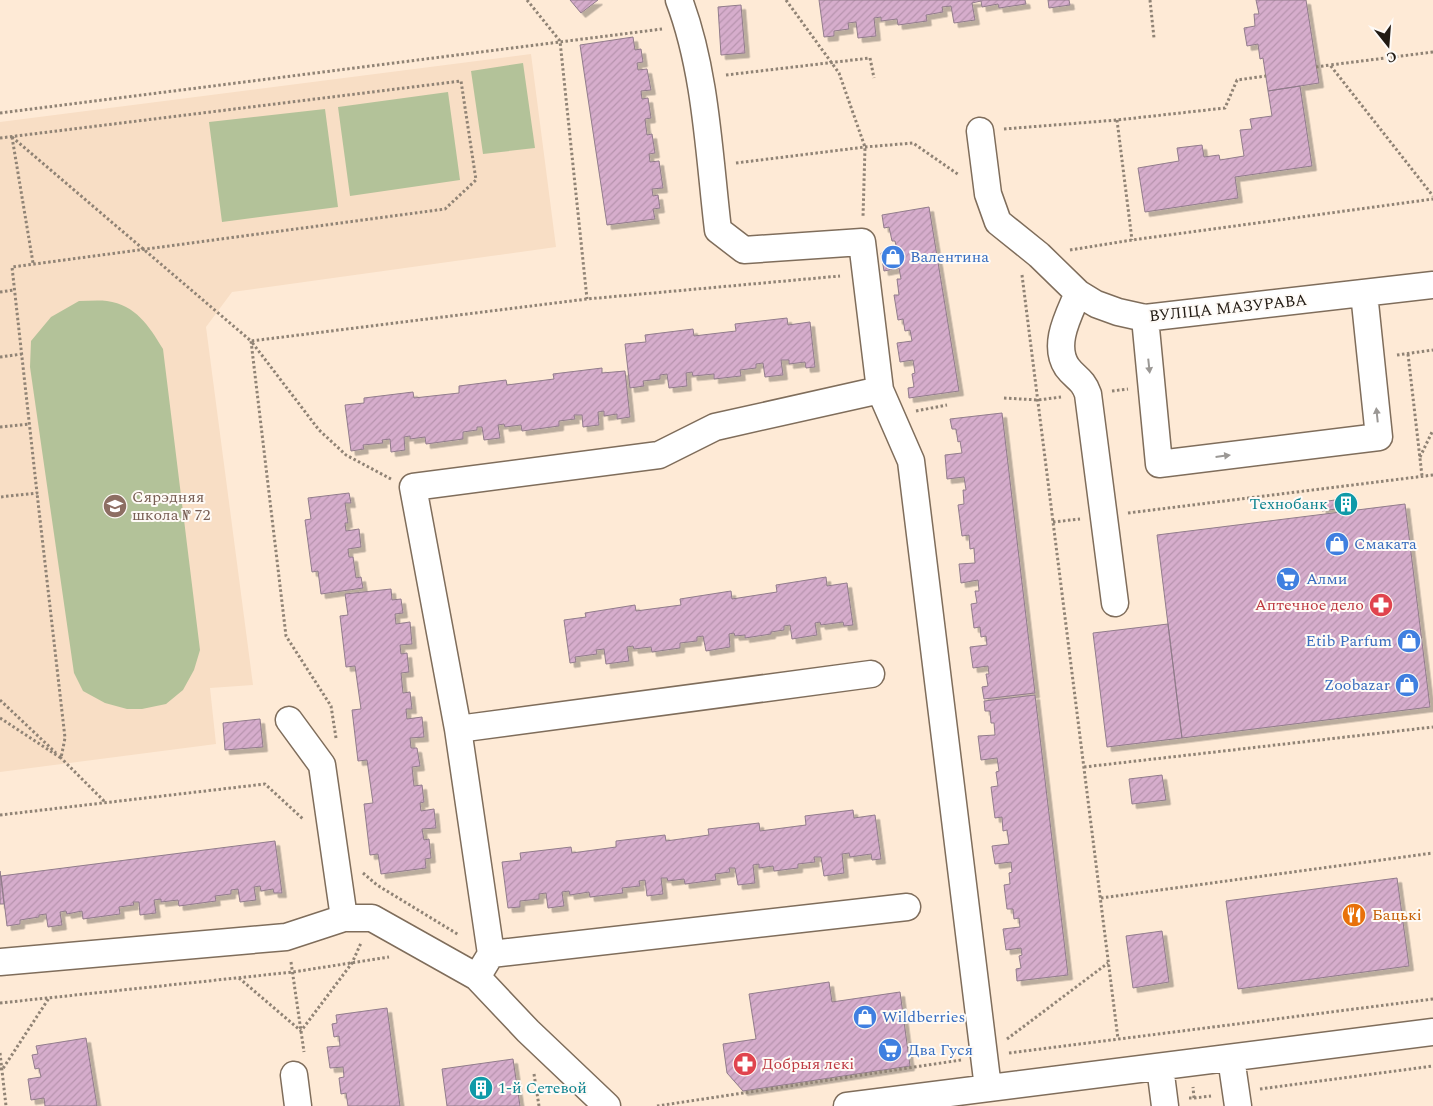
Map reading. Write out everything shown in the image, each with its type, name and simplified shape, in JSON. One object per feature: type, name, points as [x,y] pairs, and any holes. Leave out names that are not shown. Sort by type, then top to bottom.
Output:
[{"type":"lane","points":[[679,0],[689,25],[700,78],[718,230],[744,250],[862,242],[880,390],[911,461],[988,1088]]},
{"type":"lane","name":"ВУЛІЦА МАЗУРАВА","points":[[980,131],[988,194],[998,222],[1038,255],[1078,293],[1096,304],[1118,312],[1145,318],[1433,285]]},
{"type":"lane","points":[[1078,293],[1064,329],[1061,350],[1066,364],[1072,373],[1084,384],[1088,394],[1115,603]]},
{"type":"lane","points":[[1145,318],[1159,464],[1379,437],[1364,293]]},
{"type":"lane","points":[[476,977],[491,954],[458,729],[413,487],[659,455],[715,427],[880,390]]},
{"type":"lane","points":[[458,729],[871,674]]},
{"type":"lane","points":[[289,720],[322,765],[344,918]]},
{"type":"lane","points":[[491,954],[907,907]]},
{"type":"lane","points":[[0,962],[286,937],[344,918],[372,918],[476,977],[528,1031],[607,1106]]},
{"type":"lane","points":[[846,1106],[1433,1032]]},
{"type":"lane","points":[[1231,1058],[1238,1106]]},
{"type":"lane","points":[[298,1106],[299,1067]]},
{"type":"lane","points":[[1160,1067],[1165,1106]]},
{"type":"path","points":[[527,0],[560,41],[587,299]]},
{"type":"path","points":[[786,0],[839,73],[865,147],[862,242]]},
{"type":"path","points":[[1150,0],[1154,38]]},
{"type":"path","points":[[0,113],[689,25]]},
{"type":"path","points":[[1316,67],[1433,52]]},
{"type":"path","points":[[700,78],[870,58],[874,78]]},
{"type":"path","points":[[1038,255],[1433,197],[1330,65]]},
{"type":"path","points":[[980,131],[1117,120],[1225,108],[1237,80],[1266,76]]},
{"type":"path","points":[[0,138],[461,81],[476,180],[445,209],[12,267],[65,738],[61,758]]},
{"type":"path","points":[[1117,120],[1132,240]]},
{"type":"path","points":[[12,137],[251,340],[319,430],[346,455],[396,481],[413,487]]},
{"type":"path","points":[[12,137],[33,263]]},
{"type":"path","points":[[711,166],[913,143],[988,194]]},
{"type":"path","points":[[1018,239],[1118,1040]]},
{"type":"path","points":[[251,340],[587,299],[866,273]]},
{"type":"path","points":[[0,292],[14,290]]},
{"type":"path","points":[[251,340],[286,636],[331,706],[337,744]]},
{"type":"path","points":[[1370,359],[1433,350]]},
{"type":"path","points":[[0,357],[22,354]]},
{"type":"path","points":[[1408,354],[1422,476]]},
{"type":"path","points":[[1004,398],[1038,400]]},
{"type":"path","points":[[0,427],[29,424]]},
{"type":"path","points":[[1420,457],[1433,430]]},
{"type":"path","points":[[1053,522],[1433,475]]},
{"type":"path","points":[[0,497],[37,493]]},
{"type":"path","points":[[0,700],[106,803]]},
{"type":"path","points":[[0,718],[61,758]]},
{"type":"path","points":[[1084,767],[1433,727]]},
{"type":"path","points":[[0,815],[265,784],[377,885],[491,954]]},
{"type":"path","points":[[1100,898],[1433,853]]},
{"type":"path","points":[[301,1031],[352,963],[372,918],[377,885]]},
{"type":"path","points":[[286,937],[301,1031],[299,1067]]},
{"type":"path","points":[[0,1003],[293,972],[390,957]]},
{"type":"path","points":[[983,1057],[1108,963]]},
{"type":"path","points":[[239,978],[301,1031]]},
{"type":"path","points":[[1,1069],[49,998]]},
{"type":"path","points":[[657,1106],[983,1057],[1433,998]]},
{"type":"path","points":[[0,1053],[6,1106]]},
{"type":"path","points":[[1260,1089],[1433,1066]]},
{"type":"path","points":[[1194,1098],[1212,1095]]},
{"type":"shaded area","name":"Сярэдняя школа № 72","points":[[531,54],[556,247],[232,292],[206,327],[253,685],[210,688],[216,744],[0,772],[0,122]]},
{"type":"green space","points":[[523,63],[535,148],[483,154],[471,71]]},
{"type":"green space","points":[[448,92],[460,180],[350,196],[338,107]]},
{"type":"green space","points":[[325,109],[338,207],[222,222],[209,122]]},
{"type":"green space","points":[[79,301],[107,301],[126,307],[141,318],[163,349],[200,650],[194,670],[183,690],[166,704],[142,709],[127,709],[105,703],[83,691],[74,673],[30,367],[31,341],[51,317]]},
{"type":"building","points":[[570,0],[598,0],[581,13]]},
{"type":"building","points":[[819,0],[1025,0],[1026,4],[999,8],[998,4],[982,7],[981,1],[972,3],[975,20],[954,23],[951,6],[942,7],[943,12],[926,15],[927,21],[898,25],[897,19],[881,21],[881,17],[874,18],[876,36],[858,38],[856,22],[848,23],[849,29],[834,31],[834,36],[824,37]]},
{"type":"building","points":[[1048,0],[1069,0],[1070,5],[1049,8]]},
{"type":"building","points":[[1256,0],[1306,0],[1319,83],[1268,91],[1263,58],[1260,59],[1258,44],[1247,46],[1244,28],[1255,26],[1254,14],[1259,14]]},
{"type":"building","points":[[741,5],[745,53],[721,55],[718,7]]},
{"type":"building","points":[[633,37],[635,50],[641,49],[643,62],[637,63],[638,70],[647,69],[651,90],[641,91],[642,99],[648,98],[651,118],[645,119],[647,135],[652,134],[655,153],[649,154],[650,162],[659,161],[663,188],[652,189],[653,196],[658,195],[660,208],[653,209],[655,219],[607,225],[580,45]]},
{"type":"building","points":[[1300,86],[1312,166],[1235,177],[1238,198],[1145,212],[1138,168],[1179,161],[1177,148],[1202,145],[1204,157],[1219,155],[1220,160],[1244,156],[1240,130],[1252,129],[1250,119],[1272,116],[1268,91]]},
{"type":"building","points":[[929,207],[959,391],[909,398],[908,388],[914,387],[912,374],[915,373],[913,360],[900,362],[897,343],[912,341],[910,330],[905,331],[903,319],[898,320],[894,295],[899,295],[897,279],[901,279],[899,268],[884,271],[881,253],[897,250],[895,241],[892,241],[889,227],[884,228],[882,215]]},
{"type":"building","points":[[787,318],[788,325],[810,322],[815,367],[806,368],[805,362],[789,364],[789,360],[781,360],[783,375],[765,377],[763,363],[756,364],[756,368],[740,370],[741,376],[714,379],[714,374],[693,376],[692,372],[686,373],[687,386],[669,388],[667,374],[660,375],[660,379],[643,381],[644,386],[630,388],[625,344],[646,342],[645,335],[693,329],[694,336],[736,331],[735,324]]},
{"type":"building","points":[[602,368],[602,373],[625,371],[630,417],[617,419],[617,414],[604,416],[604,411],[598,412],[599,425],[583,427],[582,415],[574,415],[575,419],[559,421],[559,426],[522,431],[521,425],[505,427],[504,424],[498,425],[500,438],[484,440],[482,427],[477,427],[477,430],[463,432],[463,439],[426,444],[425,437],[410,439],[410,436],[404,437],[405,450],[391,452],[390,439],[382,440],[383,443],[363,445],[364,449],[351,451],[345,405],[364,403],[364,398],[413,392],[414,398],[459,393],[459,386],[506,380],[507,385],[554,379],[553,374]]},
{"type":"building","points":[[1002,413],[1035,693],[984,699],[982,687],[988,686],[986,674],[989,674],[988,666],[973,668],[970,647],[987,645],[986,636],[981,637],[980,627],[974,628],[971,604],[977,603],[975,591],[979,591],[978,580],[961,583],[959,564],[975,563],[974,548],[970,549],[969,535],[962,536],[958,505],[964,504],[963,490],[966,490],[964,477],[947,479],[945,455],[962,453],[956,429],[952,429],[950,419]]},
{"type":"building","points":[[349,493],[351,503],[345,503],[348,523],[345,523],[346,531],[359,529],[361,547],[348,549],[349,557],[353,557],[356,578],[361,577],[363,588],[321,594],[318,571],[312,572],[305,520],[311,519],[308,498]]},
{"type":"building","points":[[1335,500],[1336,509],[1322,511],[1321,502]]},
{"type":"building","name":"Технобанк","points":[[1350,500],[1351,507],[1341,509],[1340,501]]},
{"type":"building","name":"Алми","points":[[1405,504],[1430,707],[1182,738],[1157,535]]},
{"type":"building","points":[[826,577],[827,586],[847,583],[853,625],[844,626],[843,622],[821,625],[820,622],[815,623],[817,635],[792,639],[790,625],[784,626],[784,630],[771,632],[771,634],[745,638],[745,635],[735,636],[734,633],[729,634],[730,647],[706,651],[703,636],[697,637],[697,641],[680,643],[680,648],[652,652],[651,647],[634,649],[633,646],[627,647],[629,661],[606,664],[604,649],[596,650],[597,654],[575,657],[576,662],[570,663],[564,620],[586,617],[585,613],[635,605],[636,611],[681,605],[680,599],[731,591],[732,599],[777,592],[776,585]]},
{"type":"building","points":[[391,589],[392,600],[401,599],[403,613],[395,614],[396,624],[410,622],[412,644],[400,645],[401,654],[407,653],[409,672],[401,673],[403,693],[410,692],[412,709],[406,709],[407,719],[422,717],[424,737],[410,738],[411,748],[417,748],[420,766],[412,767],[414,786],[422,785],[424,802],[420,803],[421,811],[434,809],[436,828],[422,829],[424,840],[429,839],[431,858],[425,859],[426,868],[381,874],[378,854],[370,855],[364,804],[373,803],[367,760],[358,761],[352,710],[361,709],[355,666],[346,667],[340,616],[348,615],[345,594]]},
{"type":"building","points":[[1168,624],[1182,738],[1107,747],[1093,633]]},
{"type":"building","points":[[1035,695],[1068,975],[1017,981],[1016,969],[1021,968],[1019,956],[1022,955],[1021,948],[1006,950],[1003,929],[1020,927],[1019,918],[1014,919],[1013,909],[1007,909],[1004,885],[1010,884],[1011,862],[995,864],[992,846],[1009,844],[1007,830],[1003,831],[1002,817],[995,818],[991,787],[998,786],[996,772],[999,771],[997,758],[981,760],[978,736],[995,735],[994,723],[991,723],[990,711],[985,711],[984,701]]},
{"type":"building","points":[[260,719],[263,747],[225,750],[223,723]]},
{"type":"building","points":[[1162,775],[1166,800],[1132,804],[1129,779]]},
{"type":"building","points":[[853,810],[854,818],[875,815],[881,859],[872,860],[871,854],[850,857],[849,853],[842,854],[844,873],[824,876],[821,857],[814,857],[815,862],[798,864],[798,868],[774,871],[773,866],[759,868],[759,864],[753,865],[755,883],[738,885],[735,868],[729,868],[730,872],[715,874],[716,880],[685,884],[684,879],[668,881],[667,878],[661,878],[663,894],[647,896],[645,880],[639,881],[640,886],[622,888],[623,893],[590,897],[589,892],[570,895],[569,891],[562,892],[564,906],[548,908],[546,893],[539,894],[539,899],[520,901],[520,907],[508,908],[502,862],[521,860],[520,853],[571,847],[572,853],[616,847],[616,841],[665,835],[666,841],[709,835],[708,829],[759,823],[760,831],[806,825],[805,816]]},
{"type":"building","points":[[275,841],[282,893],[274,893],[273,889],[261,891],[260,886],[254,887],[256,900],[240,902],[238,889],[231,890],[231,894],[215,896],[216,901],[179,906],[178,900],[161,902],[161,899],[154,900],[156,913],[140,915],[139,902],[133,902],[134,905],[119,907],[120,914],[83,919],[82,911],[67,914],[66,911],[60,912],[62,925],[48,927],[46,914],[20,920],[20,924],[7,926],[1,876]]},
{"type":"building","points":[[0,871],[4,904],[0,904]]},
{"type":"building","points":[[1397,878],[1409,966],[1238,989],[1226,901]]},
{"type":"building","points":[[1162,931],[1169,982],[1133,988],[1126,936]]},
{"type":"building","points":[[829,982],[832,1002],[900,992],[910,1066],[743,1091],[727,1073],[723,1044],[756,1039],[749,994]]},
{"type":"building","points":[[387,1008],[400,1106],[348,1106],[346,1093],[341,1094],[339,1078],[344,1077],[343,1067],[330,1068],[327,1047],[340,1046],[339,1036],[334,1037],[332,1024],[337,1023],[336,1015]]},
{"type":"building","points":[[86,1038],[97,1106],[45,1106],[44,1098],[31,1100],[28,1079],[41,1077],[39,1068],[35,1069],[32,1055],[38,1054],[36,1046]]},
{"type":"building","name":"1-й Сетевой","points":[[513,1059],[520,1106],[447,1106],[442,1069]]},
{"type":"place","name":"Валентина","points":[[893,257]]},
{"type":"place","name":"Технобанк","points":[[1346,504]]},
{"type":"place","name":"Сярэдняя школа № 72","points":[[115,506]]},
{"type":"place","name":"Смаката","points":[[1337,544]]},
{"type":"place","name":"Алми","points":[[1288,579]]},
{"type":"place","name":"Аптечное дело","points":[[1381,605]]},
{"type":"place","name":"Etib Parfum","points":[[1409,641]]},
{"type":"place","name":"Zoobazar","points":[[1407,685]]},
{"type":"place","name":"Бацькі","points":[[1354,915]]},
{"type":"place","name":"Wildberries","points":[[865,1017]]},
{"type":"place","name":"Два Гуся","points":[[890,1050]]},
{"type":"place","name":"Добрыя лекі","points":[[745,1064]]},
{"type":"place","name":"1-й Сетевой","points":[[481,1088]]}]
